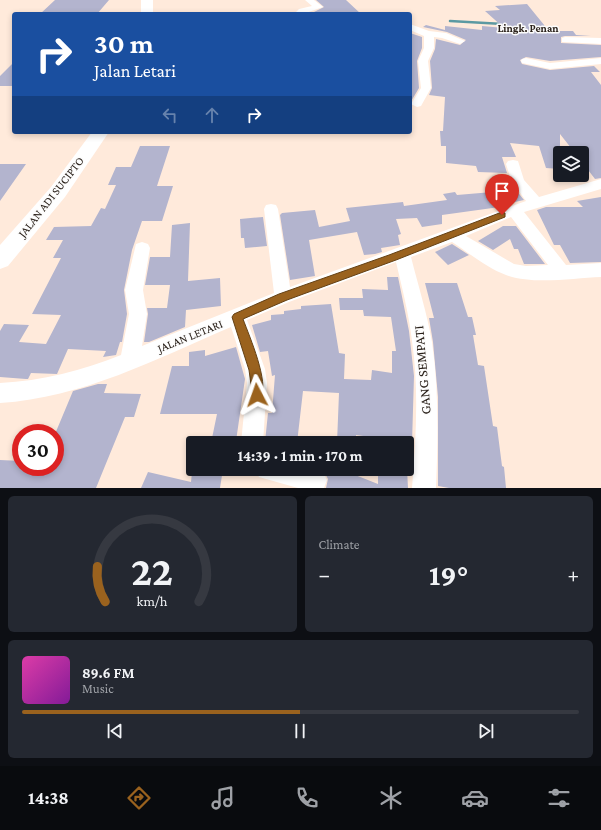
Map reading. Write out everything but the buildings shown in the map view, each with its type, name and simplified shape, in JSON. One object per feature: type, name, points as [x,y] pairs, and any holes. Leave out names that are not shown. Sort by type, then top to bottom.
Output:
[{"type":"highway","points":[[147,0],[147,12]]},
{"type":"highway","name":"JALAN ADI SUCIPTO","points":[[0,260],[58,192],[100,134]]},
{"type":"street","points":[[301,12],[319,7],[309,0]]},
{"type":"street","points":[[412,28],[428,34],[440,35],[460,41]]},
{"type":"street","points":[[417,104],[426,88],[423,61],[429,48],[430,41],[428,34]]},
{"type":"street","points":[[565,40],[600,38]]},
{"type":"street","points":[[526,60],[550,66],[601,61]]},
{"type":"street","points":[[513,164],[513,172],[517,180],[536,203]]},
{"type":"street","name":"JALAN LETARI","points":[[0,393],[47,388],[97,374],[283,297],[453,235],[514,210],[601,184]]},
{"type":"street","points":[[271,210],[283,297]]},
{"type":"street","points":[[514,210],[534,234],[560,270]]},
{"type":"street","points":[[453,235],[499,264],[512,270],[526,273],[560,270],[601,270]]},
{"type":"street","points":[[130,361],[138,314],[134,290],[142,248]]},
{"type":"street","name":"GANG SEMPATI","points":[[402,254],[415,304],[425,373],[427,423],[424,488]]},
{"type":"street","points":[[237,317],[255,370],[257,383],[253,436]]},
{"type":"street","points":[[298,476],[315,480]]},
{"type":"waterway","points":[[450,21],[503,24]]},
{"type":"district","name":"Lingk. Penan","points":[[528,28]]},
{"type":"route","points":[[257,395],[255,370],[237,317],[283,297],[392,258],[502,215]]}]
